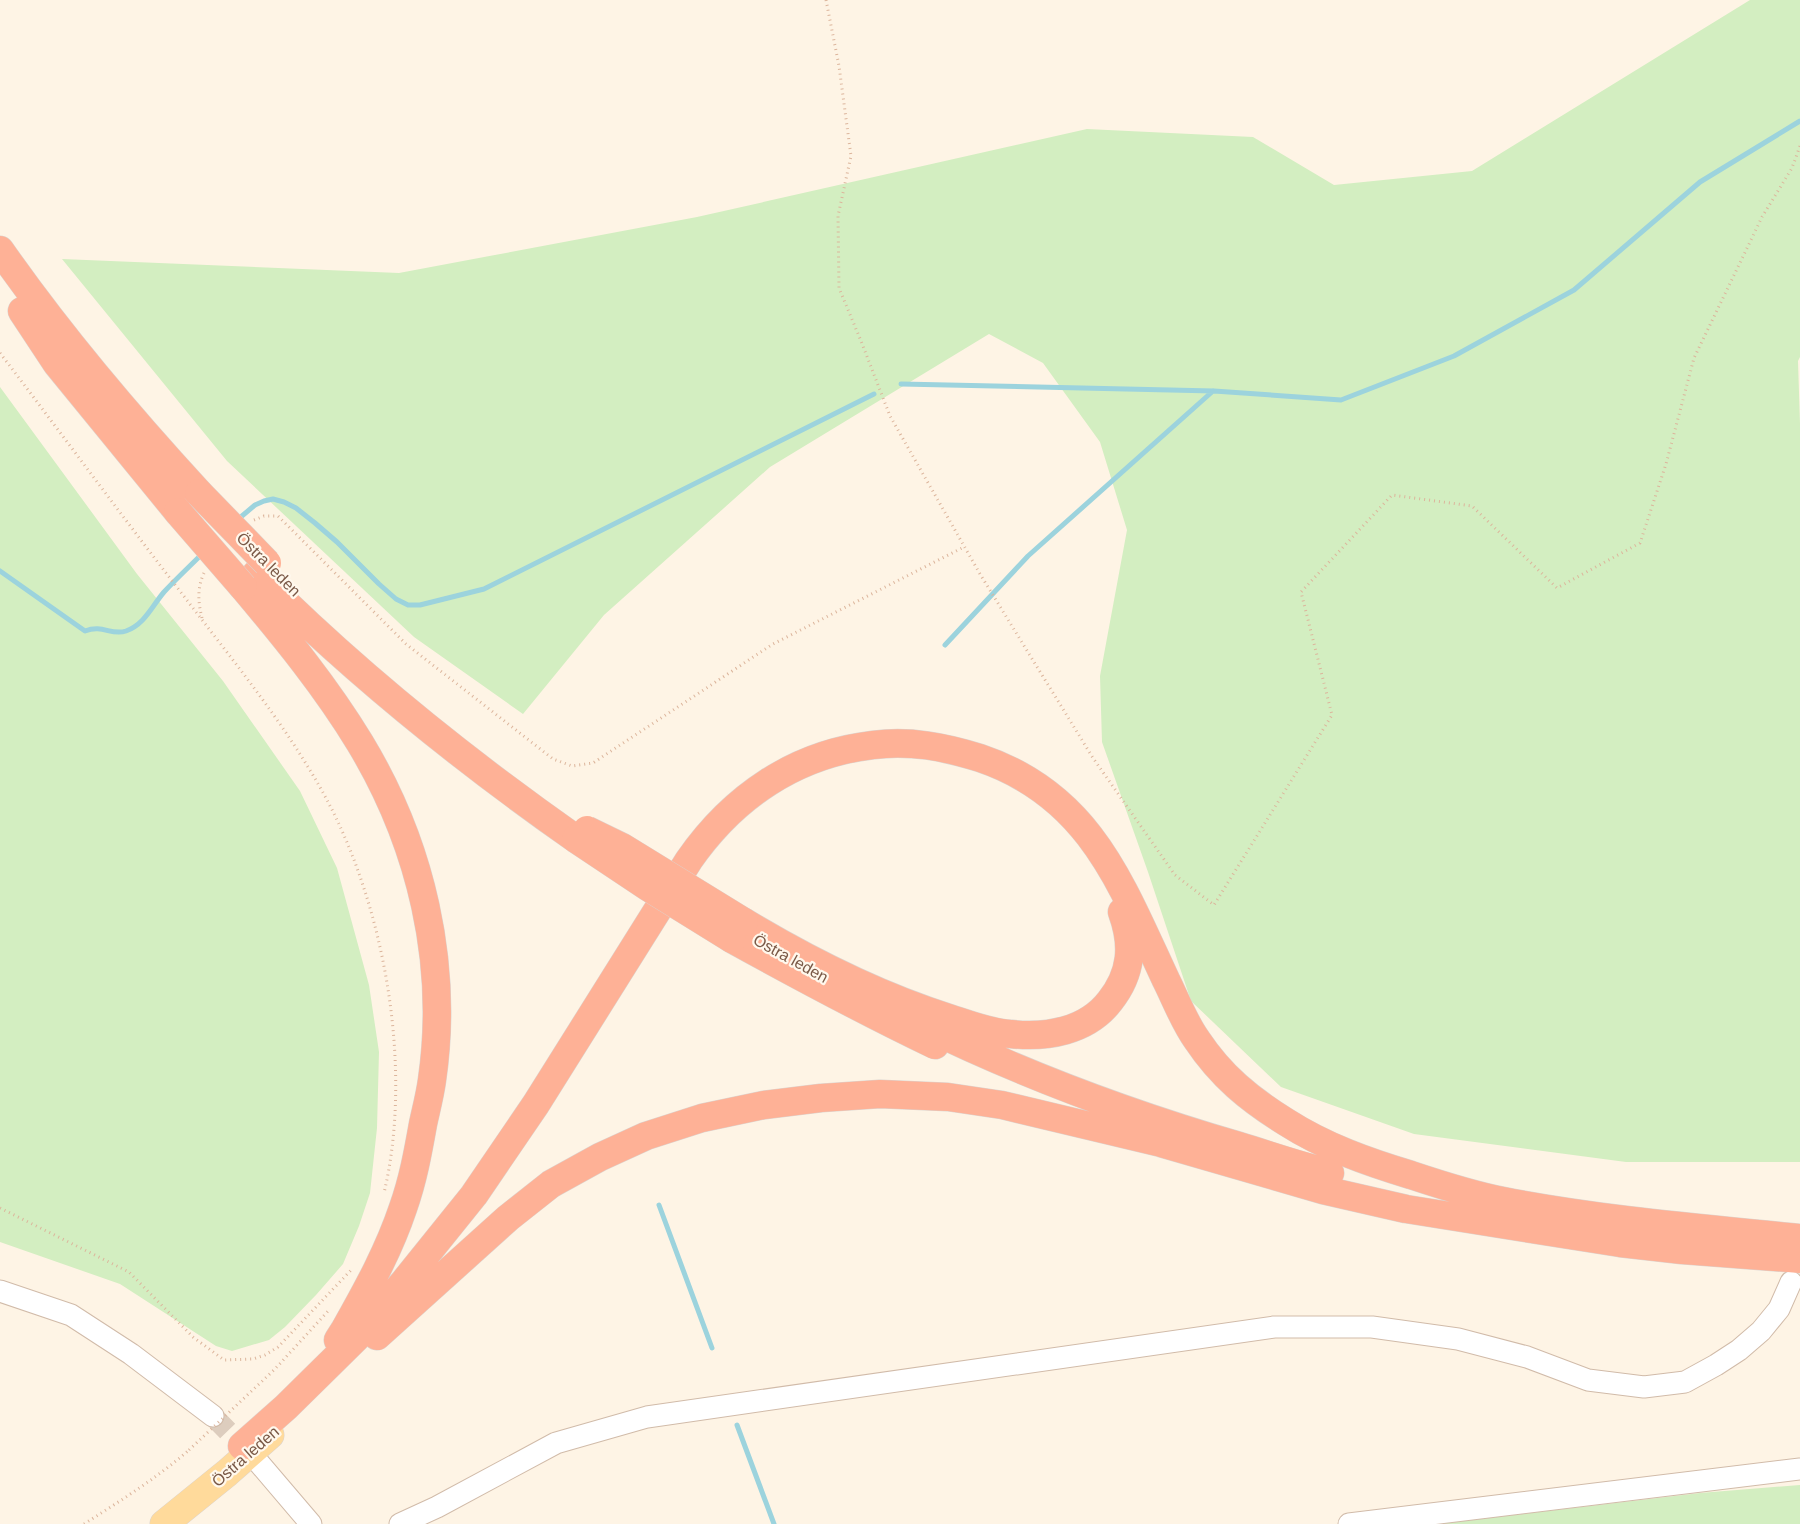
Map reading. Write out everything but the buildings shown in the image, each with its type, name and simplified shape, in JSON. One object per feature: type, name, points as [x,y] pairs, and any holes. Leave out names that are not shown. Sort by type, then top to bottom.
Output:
[{"type":"highway","name":"Östra leden","points":[[0,250],[93,373],[145,434],[188,503]]},
{"type":"highway","name":"Östra leden","points":[[0,281],[22,311],[112,420],[255,574]]},
{"type":"highway","points":[[255,574],[384,692],[460,754],[517,798],[581,834],[641,882],[738,930],[880,993],[938,1015],[1009,1034],[1048,1034],[1069,1030],[1088,1021],[1103,1010],[1114,996],[1123,982],[1130,961],[1129,941],[1123,915],[1114,894],[1079,839],[1039,801],[1010,782],[986,770],[955,760],[925,755],[891,753],[862,756],[840,761],[794,778],[748,808],[708,849],[512,1156],[445,1247],[375,1330],[322,1385]]},
{"type":"highway","points":[[251,1455],[345,1329],[383,1258],[403,1208],[414,1172],[432,1080],[437,1024],[436,974],[430,929],[420,880],[405,833],[361,744],[298,653],[255,574]]},
{"type":"highway","points":[[251,1455],[286,1407],[356,1338],[474,1195],[536,1104],[689,860],[717,823],[746,798],[777,776],[812,759],[856,747],[891,743],[926,744],[961,752],[994,763],[1023,778],[1057,802],[1093,838],[1108,862],[1186,1022],[1214,1064],[1242,1092],[1290,1125],[1317,1140],[1353,1156],[1385,1167],[1442,1185],[1500,1200],[1645,1223],[1800,1238]]},
{"type":"highway","name":"Östra leden","points":[[738,930],[844,988],[982,1053],[1066,1088],[1191,1132],[1323,1171],[1470,1204],[1583,1223],[1718,1239],[1800,1244]]},
{"type":"highway","points":[[738,930],[809,982],[949,1051],[1088,1109],[1161,1134],[1286,1172],[1455,1216]]},
{"type":"highway","points":[[322,1385],[502,1224],[551,1184],[600,1157],[646,1136],[702,1118],[820,1098],[880,1094],[948,1097],[1002,1104],[1161,1143],[1264,1175],[1406,1209],[1620,1243],[1682,1250],[1796,1270]]},
{"type":"main road","name":"Östra leden","points":[[164,1524],[227,1473],[322,1385]]},
{"type":"main road","name":"Östra leden","points":[[150,1524],[251,1455]]},
{"type":"street","points":[[400,1524],[437,1507],[556,1442],[647,1417],[1274,1326],[1372,1326],[1458,1339],[1527,1357],[1588,1380],[1644,1387],[1684,1382],[1739,1350],[1761,1331],[1779,1309],[1796,1270]]},
{"type":"street","points":[[0,1291],[71,1316],[131,1354],[213,1416]]},
{"type":"street","points":[[251,1455],[311,1524]]},
{"type":"street","points":[[1348,1524],[1800,1469]]},
{"type":"path","points":[[826,0],[839,66],[852,156],[838,216],[839,288],[890,416],[980,574],[1093,758],[1175,874],[1214,905],[1332,715],[1301,592],[1392,495],[1472,506],[1557,588],[1640,544],[1666,464],[1694,358],[1762,217],[1792,168],[1800,146]]},
{"type":"path","points":[[0,352],[268,709],[312,774],[347,843],[380,946],[389,999],[395,1055],[394,1124],[388,1176],[382,1200]]},
{"type":"path","points":[[253,520],[264,516],[278,516],[406,644],[553,759],[572,766],[593,763],[773,644],[964,547]]},
{"type":"path","points":[[202,621],[198,601],[200,581],[207,565]]},
{"type":"path","points":[[0,1208],[129,1272],[193,1337],[224,1360],[253,1359],[265,1355],[278,1347],[355,1268],[353,1276]]},
{"type":"path","points":[[84,1524],[138,1489],[189,1450],[275,1369],[334,1305]]},
{"type":"green space","points":[[1750,0],[1800,0],[1800,357],[1798,361],[1800,424],[1800,1162],[1626,1162],[1414,1134],[1281,1087],[1191,1001],[1102,742],[1100,676],[1127,530],[1100,442],[1043,363],[989,334],[770,467],[604,615],[523,714],[414,637],[227,461],[62,259],[399,273],[697,217],[1087,129],[1253,137],[1334,185],[1472,171]]},
{"type":"green space","points":[[0,387],[137,574],[223,681],[300,791],[337,868],[369,985],[379,1052],[377,1128],[370,1193],[359,1226],[343,1264],[285,1327],[269,1340],[232,1351],[216,1346],[120,1284],[0,1242]]},
{"type":"green space","points":[[1800,1485],[1800,1524],[1438,1524],[1700,1493]]},
{"type":"waterway","points":[[901,384],[1214,391],[1341,400],[1454,356],[1574,290],[1700,182],[1800,121]]},
{"type":"waterway","points":[[945,645],[1028,556],[1213,391]]},
{"type":"waterway","points":[[236,521],[255,505],[264,501],[273,499],[284,502],[296,508],[337,542],[396,599],[408,605],[420,605],[484,589],[874,394]]},
{"type":"waterway","points":[[0,571],[85,631],[102,629],[121,632],[138,624],[164,592],[203,553]]},
{"type":"waterway","points":[[659,1205],[712,1348]]},
{"type":"waterway","points":[[737,1425],[774,1524]]},
{"type":"tunnel","points":[[213,1416],[253,1457]]}]
